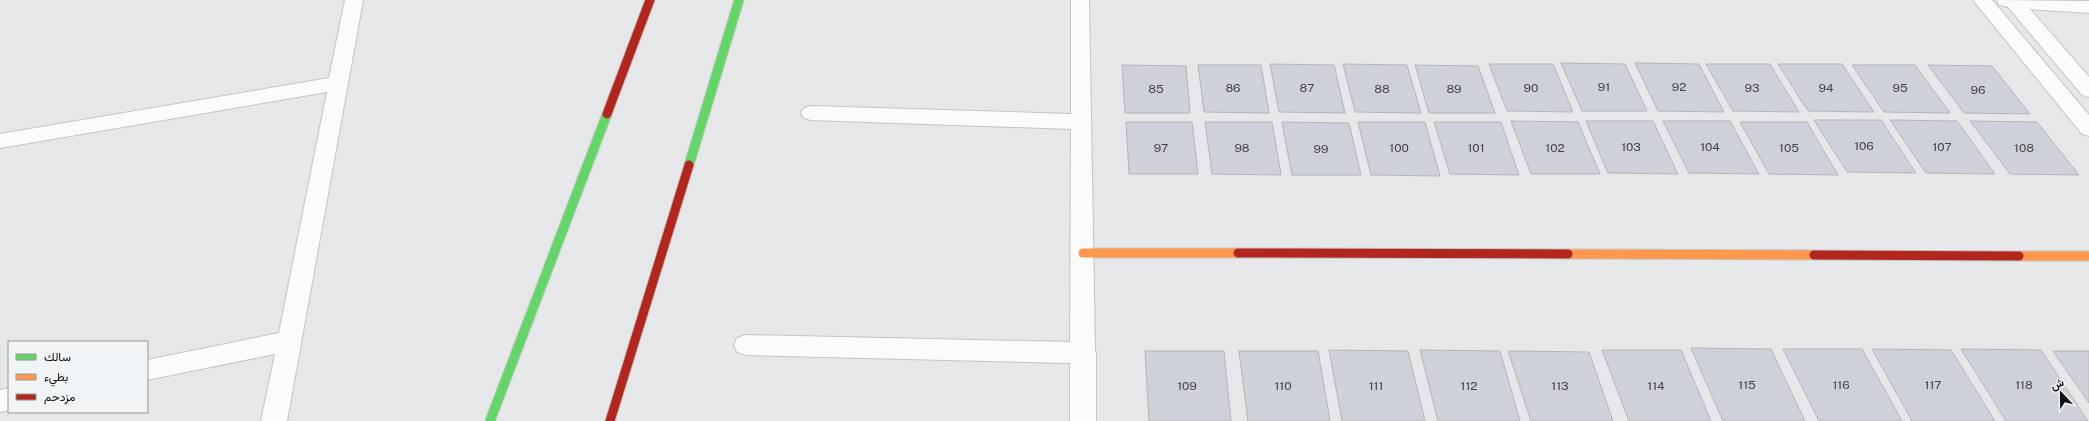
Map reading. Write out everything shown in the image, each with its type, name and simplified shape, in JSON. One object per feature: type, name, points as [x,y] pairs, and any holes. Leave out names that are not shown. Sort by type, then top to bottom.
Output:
[{"type":"street","points":[[274,421],[354,0]]},
{"type":"street","points":[[490,421],[650,0]]},
{"type":"street","points":[[610,421],[739,0]]},
{"type":"street","points":[[1080,0],[1084,421]]},
{"type":"street","points":[[1983,0],[2089,7]]},
{"type":"street","points":[[1983,0],[2089,129]]},
{"type":"street","points":[[2012,1],[2089,90]]},
{"type":"street","points":[[0,141],[338,83]]},
{"type":"street","points":[[811,113],[1081,122]]},
{"type":"street","points":[[1083,253],[2089,256]]},
{"type":"street","points":[[148,370],[289,341]]},
{"type":"street","points":[[746,345],[1084,353]]},
{"type":"building","points":[[1561,63],[1625,64],[1647,111],[1582,111]]},
{"type":"building","points":[[1635,63],[1699,64],[1724,112],[1658,111]]},
{"type":"building","points":[[1270,64],[1334,65],[1345,113],[1279,112]]},
{"type":"building","points":[[1343,64],[1407,65],[1421,113],[1355,112]]},
{"type":"building","points":[[1489,64],[1553,64],[1573,112],[1507,111]]},
{"type":"building","points":[[1706,64],[1770,64],[1799,112],[1733,111]]},
{"type":"building","points":[[1778,64],[1842,64],[1874,112],[1808,111]]},
{"type":"building","points":[[1122,65],[1186,66],[1190,113],[1125,113]]},
{"type":"building","points":[[1198,65],[1261,65],[1269,113],[1204,112]]},
{"type":"building","points":[[1415,65],[1478,66],[1495,113],[1429,113]]},
{"type":"building","points":[[1852,65],[1915,65],[1950,113],[1884,112]]},
{"type":"building","points":[[1928,65],[1992,66],[2030,114],[1964,113]]},
{"type":"building","points":[[1814,120],[1881,120],[1916,173],[1847,172]]},
{"type":"building","points":[[1890,120],[1957,121],[1995,174],[1926,173]]},
{"type":"building","points":[[1511,121],[1578,122],[1600,174],[1531,174]]},
{"type":"building","points":[[1586,121],[1653,121],[1678,174],[1608,173]]},
{"type":"building","points":[[1663,121],[1730,121],[1759,174],[1689,173]]},
{"type":"building","points":[[1970,121],[2037,122],[2079,175],[2010,174]]},
{"type":"building","points":[[1126,122],[1192,122],[1198,174],[1129,174]]},
{"type":"building","points":[[1205,122],[1272,122],[1281,175],[1212,174]]},
{"type":"building","points":[[1282,122],[1349,123],[1361,175],[1292,175]]},
{"type":"building","points":[[1358,122],[1425,122],[1440,176],[1371,175]]},
{"type":"building","points":[[1434,122],[1501,122],[1519,175],[1450,174]]},
{"type":"building","points":[[1740,122],[1807,122],[1838,175],[1769,174]]},
{"type":"building","points":[[1691,348],[1771,349],[1805,421],[1723,421]]},
{"type":"building","points":[[1783,349],[1862,349],[1902,421],[1819,421]]},
{"type":"building","points":[[1872,349],[1951,350],[1995,421],[1912,421]]},
{"type":"building","points":[[1961,349],[2041,350],[2088,421],[2006,421]]},
{"type":"building","points":[[1329,350],[1408,351],[1425,421],[1342,421]]},
{"type":"building","points":[[1420,350],[1500,351],[1520,421],[1438,421]]},
{"type":"building","points":[[1602,350],[1681,350],[1711,421],[1629,421]]},
{"type":"building","points":[[1145,351],[1224,351],[1231,421],[1149,421]]},
{"type":"building","points":[[1239,351],[1318,351],[1330,421],[1248,421]]},
{"type":"building","points":[[1508,351],[1589,352],[1613,421],[1531,421]]},
{"type":"building","points":[[2053,351],[2089,351],[2089,403]]},
{"type":"traffic: fast","points":[[689,165],[739,0]]},
{"type":"traffic: fast","points":[[490,421],[607,114]]},
{"type":"traffic: slow","points":[[1083,253],[1238,253]]},
{"type":"traffic: slow","points":[[1568,254],[1814,255]]},
{"type":"traffic: slow","points":[[2019,256],[2089,256]]},
{"type":"traffic: jam","points":[[607,114],[650,0]]},
{"type":"traffic: jam","points":[[610,421],[689,165]]},
{"type":"traffic: jam","points":[[1238,253],[1568,254]]},
{"type":"traffic: jam","points":[[1814,255],[2019,256]]}]
